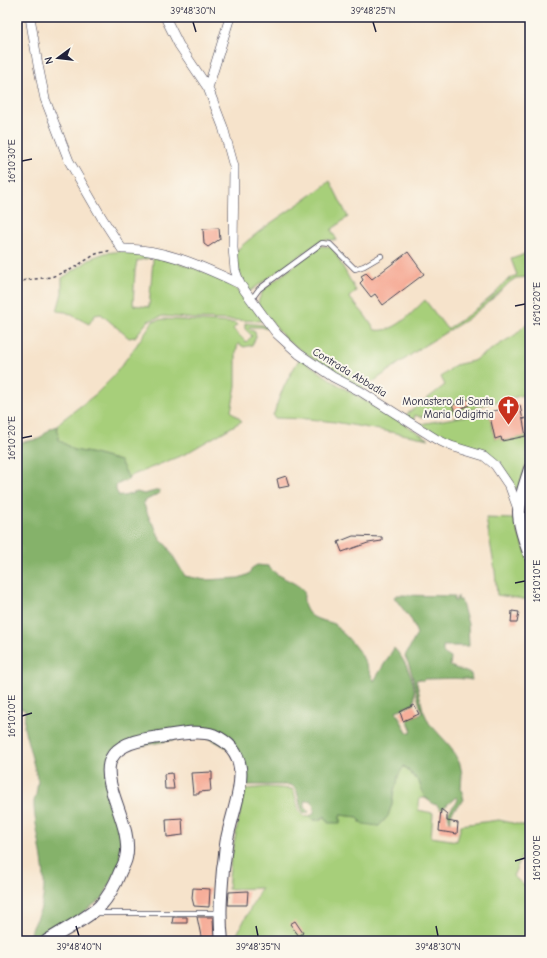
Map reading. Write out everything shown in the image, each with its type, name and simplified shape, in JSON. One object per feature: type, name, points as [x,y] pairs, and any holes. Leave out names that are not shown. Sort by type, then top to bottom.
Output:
[{"type":"street","points":[[30,17],[45,99],[67,154],[102,218],[122,249],[136,249],[163,254],[190,262],[240,284]]},
{"type":"street","name":"Contrada Abbadia","points":[[165,17],[179,44],[208,88],[223,127],[234,167],[233,248],[235,270],[240,284],[251,300],[277,334],[299,354],[322,370],[360,391],[436,439],[451,446],[484,456],[495,465],[510,487],[519,512]]},
{"type":"street","points":[[208,88],[230,17]]},
{"type":"street","points":[[530,468],[523,490],[519,512],[530,555]]},
{"type":"street","points":[[47,941],[99,907],[110,894],[126,858],[126,834],[109,782],[111,759],[118,750],[127,744],[142,739],[187,733],[209,734],[221,739],[234,749],[240,767],[241,780],[227,840],[220,913],[222,941]]},
{"type":"lane","points":[[251,300],[259,289],[322,243],[330,244],[355,269],[364,266],[381,256]]},
{"type":"lane","points":[[92,912],[220,913]]},
{"type":"path","points":[[17,280],[20,281],[51,277],[70,270],[96,254],[122,249]]},
{"type":"path","points":[[523,419],[530,418]]},
{"type":"green space","points":[[330,181],[348,217],[331,230],[337,240],[325,240],[319,242],[249,292],[241,277],[236,256],[237,250],[259,232]]},
{"type":"green space","points":[[320,246],[332,247],[356,291],[349,297],[364,314],[375,330],[390,328],[403,321],[425,300],[447,329],[475,310],[506,282],[517,275],[511,259],[530,251],[530,277],[516,278],[510,282],[489,302],[466,320],[422,347],[360,391],[286,340],[258,304],[264,289]]},
{"type":"green space","points":[[123,251],[152,255],[149,258],[137,261],[133,305],[149,307],[153,260],[155,256],[200,270],[223,280],[240,292],[263,321],[197,319],[163,316],[148,321],[135,337],[129,338],[101,314],[95,315],[89,324],[66,312],[57,311],[62,293],[62,278],[94,257],[105,253]]},
{"type":"green space","points":[[164,319],[235,323],[237,325],[233,329],[246,342],[252,336],[245,329],[245,323],[263,325],[266,326],[267,329],[262,327],[249,327],[249,329],[255,332],[256,337],[252,345],[244,347],[238,344],[236,352],[236,386],[231,411],[242,421],[185,454],[128,477],[120,461],[74,450],[59,440],[57,426],[61,421],[96,394],[112,378],[153,321]]},
{"type":"green space","points":[[530,320],[530,396],[525,397],[524,395],[483,405],[469,411],[420,417],[415,415],[414,419],[411,420],[403,417],[445,385],[441,377],[455,365],[473,361],[515,335]]},
{"type":"green space","points":[[300,358],[337,384],[429,439],[335,422],[309,419],[274,418],[273,414],[288,378]]},
{"type":"green space","points":[[489,412],[495,439],[501,437],[502,441],[526,436],[526,463],[518,490],[503,469],[487,452],[483,453],[442,438],[420,424]]},
{"type":"green space","points":[[57,426],[59,440],[74,450],[120,461],[129,479],[116,485],[116,490],[119,496],[137,492],[144,494],[159,490],[160,493],[143,502],[160,539],[167,546],[185,576],[205,580],[239,578],[250,573],[252,568],[257,565],[268,566],[304,591],[305,607],[311,615],[320,620],[335,624],[347,637],[361,654],[374,681],[394,648],[407,667],[413,682],[415,698],[414,705],[396,711],[407,733],[412,731],[407,719],[422,713],[413,677],[405,656],[417,634],[412,621],[394,597],[397,595],[454,596],[454,601],[456,601],[458,596],[458,600],[461,600],[468,624],[469,646],[443,646],[443,653],[451,658],[450,666],[471,674],[472,680],[454,678],[424,679],[422,681],[420,679],[416,680],[423,710],[429,723],[450,746],[460,764],[462,774],[461,789],[464,800],[452,813],[451,823],[448,813],[458,800],[456,797],[441,810],[436,804],[435,805],[425,798],[419,782],[404,766],[398,776],[388,816],[379,826],[362,824],[358,817],[340,815],[340,823],[328,823],[325,816],[319,820],[313,820],[310,816],[314,813],[314,807],[311,800],[305,801],[305,807],[309,812],[304,814],[300,807],[298,794],[291,785],[246,785],[245,770],[237,753],[202,734],[111,752],[121,836],[120,863],[103,898],[43,941],[24,941],[30,934],[40,910],[44,881],[34,807],[38,781],[24,728],[25,710],[17,707],[17,443],[39,439],[50,429]]},
{"type":"green space","points":[[486,518],[515,519],[518,532],[530,562],[530,600],[497,595],[495,571]]},
{"type":"green space","points":[[403,766],[419,782],[425,798],[420,798],[418,810],[433,813],[431,837],[457,841],[461,825],[499,820],[530,827],[530,839],[513,876],[530,890],[530,941],[226,941],[225,938],[235,938],[261,888],[228,889],[231,857],[240,809],[246,789],[267,787],[292,789],[298,808],[305,817],[310,816],[313,820],[320,820],[324,818],[325,815],[340,823],[340,815],[359,817],[360,822],[379,826],[388,816],[392,804],[394,789]]},
{"type":"building","points":[[219,228],[220,239],[208,247],[204,244],[203,229]]},
{"type":"building","points":[[408,252],[424,274],[383,305],[375,294],[371,297],[360,283],[363,280],[361,276],[366,273],[372,279]]},
{"type":"building","points":[[469,399],[471,404],[455,411],[452,405]]},
{"type":"building","name":"Monastero di Santa Maria Odigitria","points":[[520,405],[526,436],[502,441],[501,437],[495,439],[489,412]]},
{"type":"building","points":[[286,476],[289,486],[279,488],[277,479]]},
{"type":"building","points":[[353,536],[382,537],[382,541],[368,543],[342,552],[338,542]]},
{"type":"building","points":[[512,611],[519,612],[517,623],[511,623]]},
{"type":"building","points":[[414,705],[419,714],[403,721],[400,712]]},
{"type":"building","points":[[212,772],[212,780],[210,780],[211,791],[193,794],[191,773]]},
{"type":"building","points":[[172,773],[174,789],[165,789],[164,774]]},
{"type":"building","points":[[441,809],[447,814],[447,821],[458,823],[457,834],[439,831]]},
{"type":"building","points":[[182,818],[183,835],[167,837],[166,819]]},
{"type":"building","points":[[193,888],[210,889],[209,907],[194,906],[192,898]]},
{"type":"building","points":[[248,891],[247,905],[228,905],[229,892]]},
{"type":"building","points":[[173,917],[187,917],[187,923],[172,923]]},
{"type":"building","points":[[197,917],[213,917],[214,941],[202,941]]},
{"type":"building","points":[[295,921],[303,933],[299,936],[290,924]]},
{"type":"place","name":"Monastero di Santa Maria Odigitria","points":[[509,426]]}]
